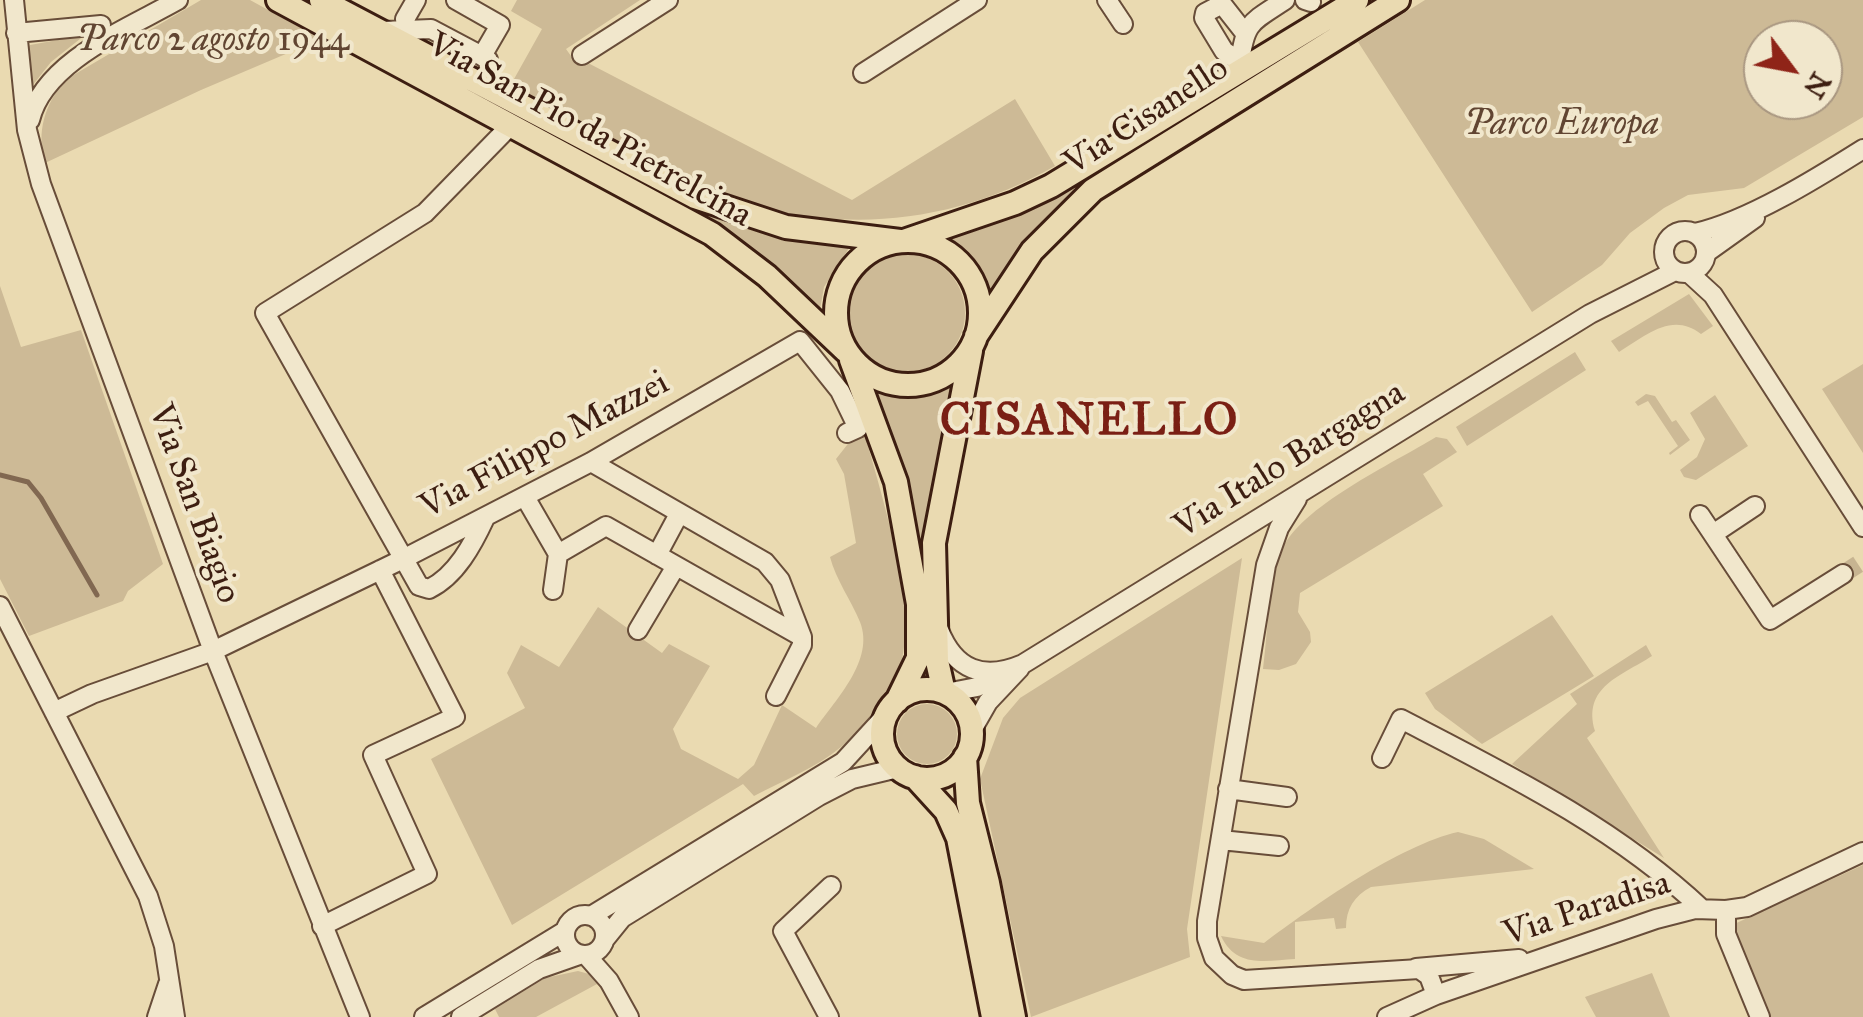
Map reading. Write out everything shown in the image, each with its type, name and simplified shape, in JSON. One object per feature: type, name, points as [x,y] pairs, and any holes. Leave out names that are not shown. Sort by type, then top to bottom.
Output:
[{"type":"main road","name":"Via San Pio da Pietrelcina","points":[[278,0],[712,234],[767,276],[848,354]]},
{"type":"main road","name":"Via San Pio da Pietrelcina","points":[[321,0],[377,31],[410,40],[493,92],[659,180],[732,212],[799,229],[902,241]]},
{"type":"main road","name":"Via Cisanello","points":[[902,241],[1015,203],[1051,186],[1356,0]]},
{"type":"main road","name":"Via Cisanello","points":[[974,340],[1032,251],[1102,182],[1398,0]]},
{"type":"main road","points":[[945,693],[936,661],[935,531],[980,307],[967,272],[940,248],[902,241],[881,246],[850,270],[840,287],[835,316],[896,482],[918,604],[918,658],[892,708],[883,740],[890,758],[946,811],[958,838],[993,1017]]},
{"type":"main road","points":[[848,354],[872,376],[913,385],[944,375],[957,366],[974,340]]},
{"type":"main road","points":[[892,708],[919,690],[945,693],[965,710],[972,730],[965,757],[968,803],[1014,1017]]},
{"type":"main road","points":[[907,772],[943,776],[965,757]]},
{"type":"street","points":[[27,130],[35,102],[55,75],[98,45],[178,0]]},
{"type":"street","points":[[416,0],[406,19],[410,40],[431,29],[486,54]]},
{"type":"street","points":[[456,0],[500,25],[486,54],[493,92]]},
{"type":"street","points":[[582,55],[668,0]]},
{"type":"street","points":[[863,73],[977,0]]},
{"type":"street","points":[[1108,0],[1123,24]]},
{"type":"street","points":[[1244,32],[1254,20],[1285,0]]},
{"type":"street","name":"Via San Biagio","points":[[9,4],[27,130],[42,184],[213,651],[360,1017]]},
{"type":"street","points":[[16,32],[101,25]]},
{"type":"street","points":[[485,518],[462,558],[432,588],[419,586],[265,314],[425,213],[511,125]]},
{"type":"street","points":[[1682,272],[1698,268],[1706,256],[1805,184],[1863,149]]},
{"type":"street","points":[[1714,295],[1663,254],[1672,234],[1718,226],[1805,184]]},
{"type":"street","points":[[1695,232],[1703,240],[1714,295],[1863,527]]},
{"type":"street","name":"Via Italo Bargagna","points":[[1590,314],[1663,254]]},
{"type":"street","name":"Via Italo Bargagna","points":[[945,693],[977,686],[1017,666],[1590,314],[1682,272]]},
{"type":"street","name":"Via Filippo Mazzei","points":[[54,712],[92,694],[213,651],[403,559],[590,462],[800,342],[840,391],[858,428],[847,433]]},
{"type":"street","points":[[590,462],[773,569],[802,637],[797,661],[776,696]]},
{"type":"street","points":[[1304,490],[1283,520],[1266,565],[1206,929],[1214,958],[1232,975],[1254,981],[1543,957]]},
{"type":"street","points":[[525,497],[558,554],[553,590]]},
{"type":"street","points":[[1713,534],[1755,506]]},
{"type":"street","points":[[657,556],[680,514]]},
{"type":"street","points":[[1700,515],[1770,620],[1844,574]]},
{"type":"street","points":[[558,554],[606,526],[802,637]]},
{"type":"street","points":[[1224,540],[1245,532],[1258,536],[1264,543],[1266,565]]},
{"type":"street","points":[[638,630],[676,566]]},
{"type":"street","points":[[322,926],[427,874],[373,755],[455,718],[380,570]]},
{"type":"street","points":[[0,606],[148,896],[170,979],[169,1015]]},
{"type":"street","points":[[936,620],[948,650],[959,662],[986,671],[1017,666]]},
{"type":"street","name":"Via Italo Bargagna","points":[[972,730],[988,702],[1017,666]]},
{"type":"street","points":[[424,1017],[565,931],[575,917],[591,916],[843,762],[892,708]]},
{"type":"street","points":[[1382,758],[1401,720],[1514,778],[1628,847],[1702,909]]},
{"type":"street","points":[[460,1017],[539,969],[596,952],[622,918],[819,796],[852,779],[907,772]]},
{"type":"street","points":[[1228,789],[1287,797]]},
{"type":"street","points":[[1221,840],[1279,846]]},
{"type":"street","name":"Via Paradisa","points":[[1387,1017],[1436,995],[1672,914],[1747,906],[1863,852]]},
{"type":"street","points":[[1668,877],[1675,892],[1672,914]]},
{"type":"street","points":[[828,1017],[783,931],[831,886]]},
{"type":"street","points":[[1726,910],[1726,934],[1760,1017]]},
{"type":"street","points":[[591,916],[601,923],[603,960],[609,980],[630,1017]]},
{"type":"street","points":[[565,931],[566,943],[609,980]]},
{"type":"street","points":[[1410,969],[1426,972],[1436,995]]},
{"type":"green space","name":"Parco 2 agosto 1944","points":[[201,0],[250,0],[321,39],[45,163],[44,119],[65,80]]},
{"type":"green space","points":[[292,0],[306,0],[667,192],[851,245],[824,287],[819,315],[769,267]]},
{"type":"green space","points":[[517,0],[640,0],[566,49],[576,63],[588,63],[852,200],[1015,99],[1055,166],[973,202],[931,213],[845,219],[801,216],[758,207],[686,181],[509,88],[542,29],[511,11]]},
{"type":"green space","name":"Parco Europa","points":[[1425,0],[1863,0],[1863,117],[1744,188],[1688,195],[1664,208],[1630,233],[1602,265],[1532,312],[1358,42]]},
{"type":"green space","points":[[85,35],[51,62],[32,86],[28,85],[26,52],[30,45]]},
{"type":"green space","points":[[1100,168],[1103,173],[989,297],[972,262],[947,236]]},
{"type":"green space","points":[[906,254],[929,258],[948,271],[961,290],[965,313],[961,336],[948,355],[929,368],[906,372],[883,368],[864,355],[851,336],[847,313],[851,290],[864,271],[883,258]]},
{"type":"green space","points":[[0,286],[21,347],[81,330],[163,564],[128,591],[123,601],[29,636],[0,579]]},
{"type":"green space","points":[[1689,294],[1713,326],[1701,334],[1669,325],[1619,352],[1611,341]]},
{"type":"green space","points":[[1575,352],[1586,370],[1467,446],[1456,427]]},
{"type":"green space","points":[[1863,364],[1863,453],[1822,389]]},
{"type":"green space","points":[[954,382],[926,584],[871,390],[912,395]]},
{"type":"green space","points":[[1646,394],[1655,396],[1690,440],[1670,455],[1678,446],[1648,401],[1638,406],[1635,402]]},
{"type":"green space","points":[[1715,395],[1748,446],[1696,480],[1684,477],[1680,470],[1697,457],[1705,439],[1690,413]]},
{"type":"green space","points":[[865,435],[895,548],[904,608],[902,660],[878,708],[850,739],[821,761],[754,796],[743,784],[512,925],[431,759],[525,708],[507,673],[521,645],[559,667],[598,607],[662,653],[669,644],[710,666],[673,729],[681,749],[738,779],[754,765],[782,705],[816,728],[843,692],[862,651],[860,622],[830,557],[856,543],[844,474],[836,459],[851,440]]},
{"type":"green space","points":[[1436,437],[1447,439],[1457,452],[1423,474],[1443,506],[1300,593],[1298,612],[1310,632],[1311,642],[1296,664],[1279,670],[1263,669],[1273,580],[1291,535],[1326,503]]},
{"type":"green space","points":[[1242,558],[1187,929],[1190,957],[1031,1017],[980,779],[1003,718],[1020,698]]},
{"type":"green space","points":[[1552,615],[1594,676],[1482,744],[1435,709],[1425,693]]},
{"type":"green space","points":[[1646,645],[1652,656],[1599,693],[1592,716],[1595,731],[1587,738],[1664,858],[1512,764],[1577,704],[1570,694]]},
{"type":"green space","points":[[927,704],[948,713],[957,734],[948,755],[927,764],[906,755],[897,734],[906,713]]},
{"type":"green space","points":[[1458,832],[1484,839],[1534,869],[1371,887],[1352,904],[1346,928],[1336,929],[1334,918],[1295,922],[1295,959],[1243,958],[1221,936],[1264,943],[1332,895],[1384,863]]},
{"type":"green space","points":[[1863,865],[1863,1017],[1767,1017],[1730,926]]},
{"type":"green space","points":[[578,971],[589,974],[597,984],[536,1017],[499,1017],[495,1009],[545,978]]},
{"type":"green space","points":[[1652,973],[1670,1017],[1596,1017],[1585,997]]},
{"type":"waterway","points":[[0,475],[28,482],[41,498],[97,595]]},
{"type":"tunnel","points":[[1843,574],[1863,561]]},
{"type":"district","name":"CISANELLO","points":[[1090,423]]}]
